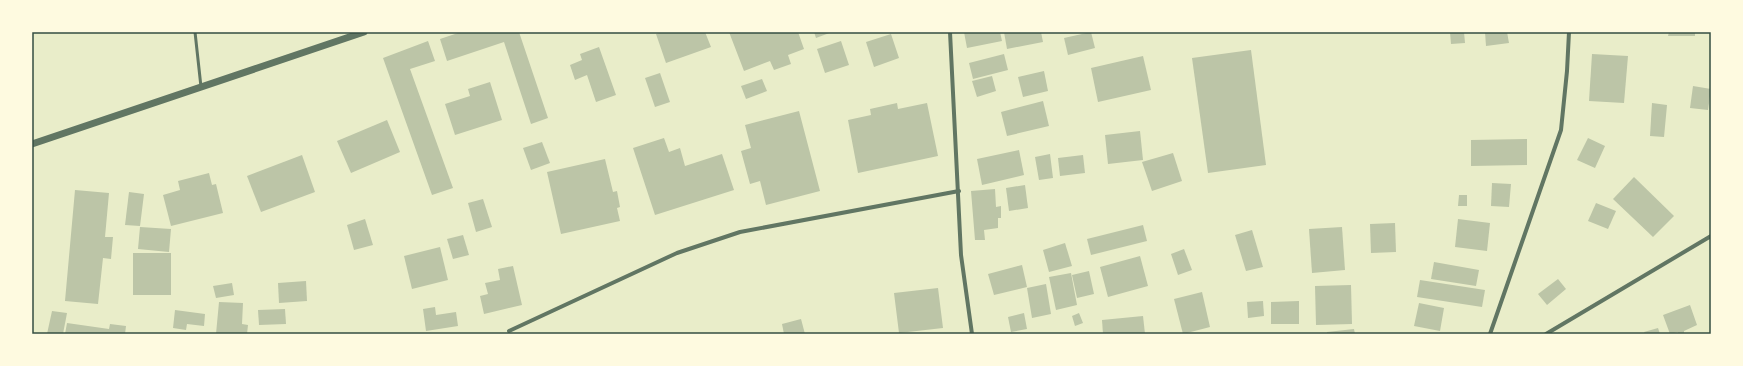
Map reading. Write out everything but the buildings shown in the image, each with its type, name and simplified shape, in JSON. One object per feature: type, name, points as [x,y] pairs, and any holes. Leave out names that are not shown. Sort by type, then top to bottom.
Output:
[{"type":"street","points":[[32,144],[364,32]]},
{"type":"street","points":[[950,32],[961,255],[972,334]]},
{"type":"street","points":[[1490,334],[1560,130],[1567,71],[1569,32]]},
{"type":"street","points":[[509,331],[677,253],[740,232],[959,191]]},
{"type":"street","points":[[1546,334],[1711,236]]},
{"type":"lane","points":[[195,32],[201,87]]}]
